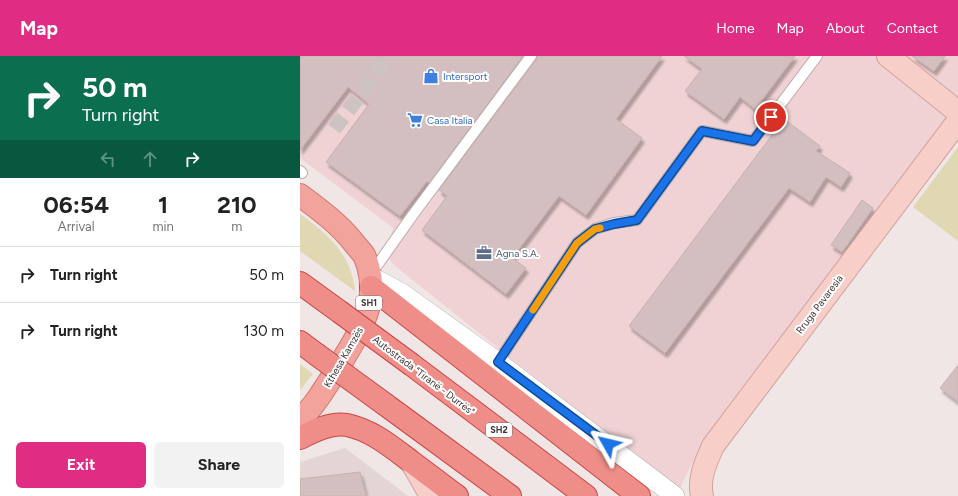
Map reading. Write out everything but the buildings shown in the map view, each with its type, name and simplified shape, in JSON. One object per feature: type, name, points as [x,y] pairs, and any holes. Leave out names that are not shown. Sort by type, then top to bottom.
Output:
[{"type":"highway","points":[[370,282],[639,496]]},
{"type":"highway","name":"Autostrada \"Tiranë - Durrës\"","points":[[300,283],[586,496]]},
{"type":"highway","points":[[308,348],[510,496]]},
{"type":"highway","points":[[300,438],[310,432],[327,427],[346,425],[377,438],[457,496]]},
{"type":"main road","points":[[888,56],[958,112]]},
{"type":"main road","name":"Rruga Pavaresia","points":[[702,496],[700,489],[703,469],[712,446],[958,121]]},
{"type":"main road","name":"Kthesa Kamzës","points":[[300,195],[329,216],[364,255],[370,282],[368,308],[362,325],[350,348],[321,395],[300,420]]},
{"type":"main road","points":[[412,463],[431,496]]},
{"type":"street","points":[[370,282],[402,293],[498,362],[675,496]]},
{"type":"lane","points":[[370,282],[412,216],[531,56]]},
{"type":"lane","points":[[498,362],[577,243],[595,229],[637,220],[702,131],[753,141],[817,56]]},
{"type":"shaded area","points":[[300,56],[958,56],[958,100],[925,148],[704,440],[680,488],[504,353],[395,266],[386,255],[393,228],[300,158]]},
{"type":"shaded area","points":[[958,147],[958,241],[913,207]]},
{"type":"shaded area","points":[[300,214],[337,246],[349,266],[355,291],[300,251]]},
{"type":"shaded area","points":[[300,364],[313,374],[300,390]]},
{"type":"shaded area","points":[[345,448],[408,496],[300,496],[300,462]]},
{"type":"tunnel","points":[[334,129],[390,56]]},
{"type":"slow traffic","points":[[533,310],[577,243],[595,229],[600,228]]},
{"type":"place","name":"Intersport","points":[[431,76]]},
{"type":"place","name":"Casa Italia","points":[[415,120]]},
{"type":"place","name":"Agna S.A.","points":[[484,253]]},
{"type":"route","points":[[608,444],[498,362],[577,243],[595,229],[637,220],[702,131],[753,141],[771,117]]}]
